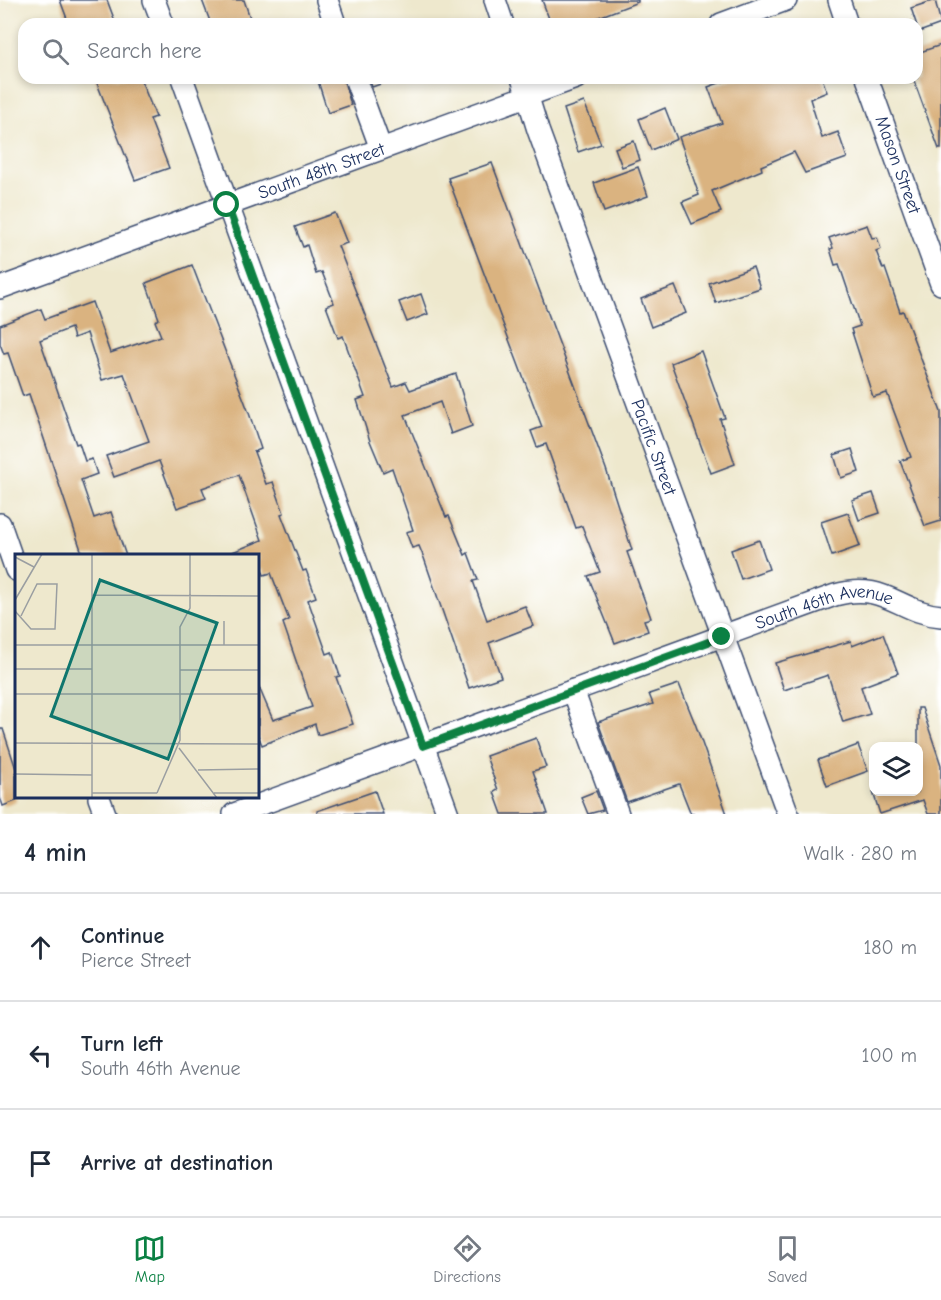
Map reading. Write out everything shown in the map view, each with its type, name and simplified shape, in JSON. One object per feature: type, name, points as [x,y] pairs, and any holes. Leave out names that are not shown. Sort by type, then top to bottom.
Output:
[{"type":"street","points":[[154,0],[161,18]]},
{"type":"street","points":[[327,0],[333,18]]},
{"type":"street","points":[[495,0],[501,18]]},
{"type":"street","points":[[737,18],[786,0]]},
{"type":"street","points":[[839,0],[845,18]]},
{"type":"street","points":[[184,84],[448,814]]},
{"type":"street","points":[[357,84],[381,149]]},
{"type":"street","name":"South 48th Street","points":[[0,288],[381,149],[525,87],[542,84]]},
{"type":"street","name":"Mason Street","points":[[869,84],[941,284]]},
{"type":"street","name":"Pacific Street","points":[[525,87],[722,637],[788,814]]},
{"type":"street","points":[[0,524],[15,567]]},
{"type":"street","name":"South 46th Avenue","points":[[234,814],[851,591],[869,591],[885,595],[924,613],[941,616]]},
{"type":"street","points":[[573,690],[618,814]]},
{"type":"street","points":[[99,799],[105,814]]},
{"type":"building","points":[[60,0],[107,0],[114,18],[67,18]]},
{"type":"building","points":[[202,0],[244,0],[250,18],[209,18]]},
{"type":"building","points":[[542,0],[638,0],[638,2],[596,18],[549,18]]},
{"type":"building","points":[[935,0],[941,24],[923,31],[923,18],[914,18],[911,8]]},
{"type":"building","points":[[941,45],[941,149],[939,149],[915,84],[923,84],[923,51]]},
{"type":"building","points":[[97,84],[142,84],[156,117],[150,119],[169,168],[135,180]]},
{"type":"building","points":[[319,84],[345,84],[351,105],[328,113]]},
{"type":"building","points":[[716,84],[824,84],[827,92],[810,99],[822,138],[838,132],[847,158],[805,173],[794,152],[761,166],[762,170],[712,191],[721,212],[692,224],[682,202],[699,195],[679,137],[722,123],[708,87]]},
{"type":"building","points":[[584,102],[601,144],[578,152],[564,109]]},
{"type":"building","points":[[665,108],[677,139],[651,150],[639,119]]},
{"type":"building","points":[[634,141],[640,160],[622,167],[615,148]]},
{"type":"building","points":[[492,163],[606,469],[632,550],[627,552],[651,618],[644,620],[648,631],[615,643],[588,576],[600,572],[582,526],[576,528],[546,444],[537,447],[531,431],[542,427],[448,178]]},
{"type":"building","points":[[638,167],[648,196],[604,212],[594,183]]},
{"type":"building","points":[[335,213],[347,243],[338,246],[393,387],[406,382],[410,390],[456,374],[472,426],[451,434],[440,402],[405,415],[446,517],[449,516],[465,555],[468,553],[478,580],[473,581],[487,620],[525,606],[533,626],[489,643],[501,677],[469,688],[424,558],[419,546],[412,548],[406,532],[413,530],[392,468],[383,472],[370,441],[357,400],[365,397],[343,336],[338,338],[326,306],[334,303],[322,272],[316,274],[307,245],[303,247],[295,227]]},
{"type":"building","points":[[867,225],[872,238],[877,237],[881,249],[876,251],[883,269],[885,268],[900,312],[903,311],[941,412],[941,521],[925,526],[900,461],[911,457],[887,393],[873,397],[851,329],[860,326],[839,264],[835,265],[830,249],[833,248],[829,238]]},
{"type":"building","points":[[192,265],[261,449],[254,452],[266,484],[273,482],[284,513],[281,514],[303,571],[306,570],[316,597],[308,600],[327,654],[332,652],[340,676],[336,677],[353,724],[318,735],[315,724],[262,745],[260,740],[260,690],[273,720],[312,707],[283,623],[289,620],[271,573],[264,575],[262,569],[260,570],[260,554],[228,554],[262,540],[239,475],[202,488],[206,498],[177,508],[159,461],[114,477],[106,456],[149,441],[124,374],[102,380],[87,333],[74,338],[71,328],[40,340],[76,444],[79,443],[85,461],[92,459],[97,474],[81,480],[94,518],[111,512],[125,554],[82,554],[29,394],[23,396],[8,353],[4,354],[0,344],[0,325],[41,309],[45,319],[92,302],[110,353],[161,336],[155,321],[159,319],[146,283]]},
{"type":"building","points":[[753,267],[760,288],[716,303],[709,283]]},
{"type":"building","points":[[675,286],[686,313],[651,327],[641,299]]},
{"type":"building","points":[[421,294],[428,314],[407,322],[399,302]]},
{"type":"building","points":[[701,351],[725,418],[720,419],[735,464],[711,473],[671,363]]},
{"type":"building","points":[[852,449],[859,472],[841,478],[834,455]]},
{"type":"building","points":[[873,493],[880,513],[859,520],[852,500]]},
{"type":"building","points":[[848,513],[860,546],[832,556],[821,522]]},
{"type":"building","points":[[759,540],[769,569],[741,579],[731,550]]},
{"type":"building","points":[[883,634],[898,673],[861,687],[870,714],[843,722],[828,675],[784,690],[775,663],[851,641],[852,646]]},
{"type":"building","points":[[679,684],[727,814],[691,814],[679,784],[627,802],[598,722],[653,704],[649,694]]},
{"type":"building","points":[[918,708],[922,708],[941,765],[941,814],[928,814],[923,800],[880,814],[874,796],[923,796],[923,742],[918,742]]},
{"type":"building","points":[[0,729],[3,729],[15,766],[16,801],[3,806],[0,797]]},
{"type":"building","points":[[536,738],[546,767],[533,771],[548,814],[502,814],[494,792],[498,790],[486,756]]},
{"type":"building","points":[[858,745],[868,771],[827,786],[818,760]]},
{"type":"building","points":[[375,791],[383,814],[317,814],[317,811]]},
{"type":"building","points":[[596,791],[603,810],[588,814],[581,797]]},
{"type":"route","points":[[227,205],[423,746],[722,637]]}]
